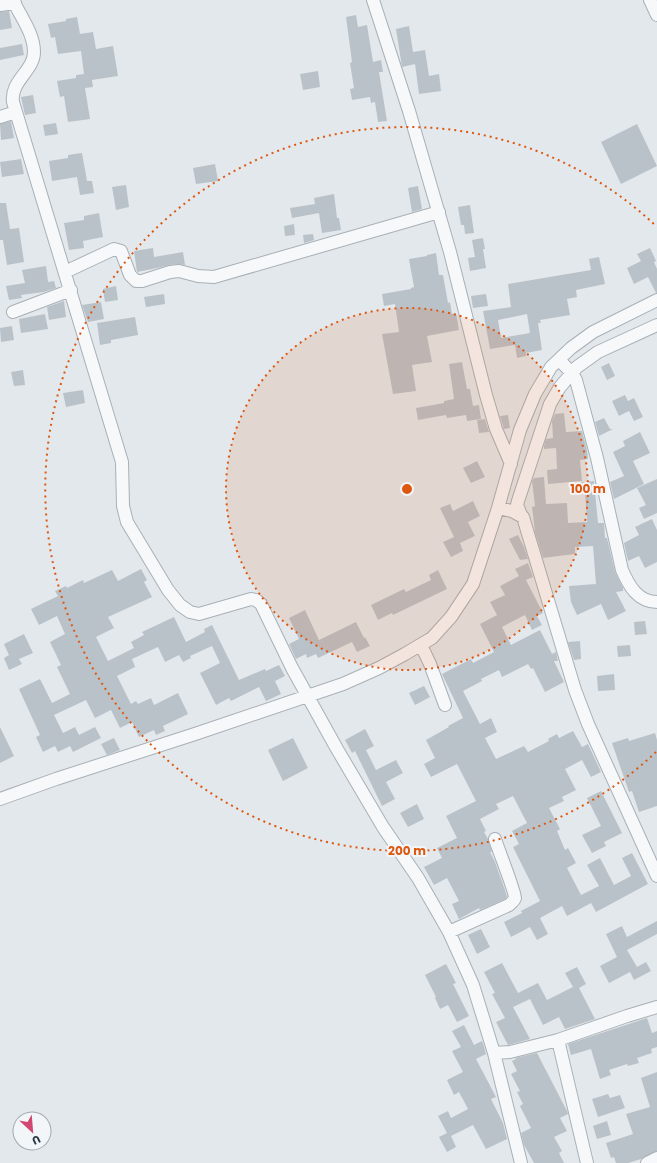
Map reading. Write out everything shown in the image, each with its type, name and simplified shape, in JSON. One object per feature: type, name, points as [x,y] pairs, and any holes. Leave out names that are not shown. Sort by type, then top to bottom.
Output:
[{"type":"street","points":[[373,0],[409,111],[439,212],[488,402],[496,429],[510,464]]},
{"type":"street","points":[[650,0],[657,15]]},
{"type":"street","points":[[0,5],[14,2],[33,42],[34,51],[31,64],[14,89],[13,96],[16,112],[122,462],[123,506],[124,514],[129,527],[168,590],[180,605],[190,612],[199,614],[251,599],[260,602],[292,668],[317,712],[383,827],[418,878],[449,932],[473,985],[494,1053],[521,1163]]},
{"type":"street","points":[[0,117],[16,112]]},
{"type":"street","points":[[65,272],[114,249],[121,251],[130,275],[136,281],[142,281],[170,272],[179,271],[198,276],[214,277],[439,212]]},
{"type":"street","points":[[14,312],[71,290]]},
{"type":"street","points":[[0,799],[56,779],[309,698],[379,668],[422,647],[451,617],[473,584],[508,511],[510,464],[520,430],[535,394],[551,367],[593,332],[657,300]]},
{"type":"street","points":[[508,511],[517,505],[550,404],[570,372],[598,352],[657,325]]},
{"type":"street","points":[[560,361],[576,380],[597,458],[625,578],[640,598],[645,601],[657,602]]},
{"type":"street","points":[[508,511],[523,517],[544,582],[575,690],[588,724],[657,876]]},
{"type":"street","points":[[422,647],[445,705]]},
{"type":"street","points":[[449,932],[509,905],[514,901],[515,897],[495,839]]},
{"type":"street","points":[[494,1053],[510,1052],[558,1040],[657,1007]]},
{"type":"street","points":[[558,1040],[587,1163]]},
{"type":"street","points":[[647,1163],[657,1158]]},
{"type":"building","points":[[9,11],[12,28],[0,30],[0,12]]},
{"type":"building","points":[[356,15],[358,27],[367,25],[373,62],[381,60],[383,72],[379,72],[387,121],[378,122],[375,102],[371,103],[370,97],[352,100],[350,89],[354,88],[346,17]]},
{"type":"building","points":[[77,17],[80,34],[93,32],[96,49],[113,46],[118,76],[92,80],[93,87],[85,88],[90,119],[68,122],[64,96],[60,97],[57,81],[76,78],[76,75],[84,74],[81,51],[58,54],[55,37],[51,38],[48,24],[66,21],[66,19]]},
{"type":"building","points":[[409,26],[413,52],[425,50],[429,76],[439,74],[441,91],[419,94],[415,64],[402,67],[396,29]]},
{"type":"building","points":[[22,44],[24,55],[0,60],[0,48]]},
{"type":"building","points":[[318,71],[320,87],[303,90],[300,74]]},
{"type":"building","points":[[33,95],[36,113],[25,115],[21,97]]},
{"type":"building","points":[[11,121],[14,138],[1,140],[0,124]]},
{"type":"building","points":[[56,123],[58,134],[45,136],[43,125]]},
{"type":"building","points":[[637,124],[657,166],[621,184],[601,142]]},
{"type":"building","points":[[82,153],[87,181],[92,181],[94,193],[80,195],[77,177],[52,181],[49,161],[68,158],[68,155]]},
{"type":"building","points":[[21,159],[24,174],[2,177],[0,162]]},
{"type":"building","points":[[215,164],[218,181],[196,184],[193,168]]},
{"type":"building","points":[[126,185],[129,207],[116,210],[112,187]]},
{"type":"building","points":[[418,186],[422,209],[412,212],[408,188]]},
{"type":"building","points":[[334,194],[337,218],[339,218],[341,230],[322,233],[319,213],[292,218],[290,208],[315,204],[314,198]]},
{"type":"building","points":[[0,203],[6,203],[10,229],[19,228],[24,262],[7,265],[3,240],[0,240]]},
{"type":"building","points":[[470,205],[474,233],[465,234],[464,225],[461,225],[458,207]]},
{"type":"building","points":[[99,213],[103,237],[83,241],[84,248],[69,250],[64,223],[84,220],[84,216]]},
{"type":"building","points":[[294,224],[295,235],[285,236],[284,226]]},
{"type":"building","points":[[313,234],[314,240],[304,243],[303,235]]},
{"type":"building","points":[[483,238],[486,268],[470,271],[468,258],[475,257],[472,240]]},
{"type":"building","points":[[153,248],[154,257],[183,252],[185,265],[169,265],[137,272],[134,251]]},
{"type":"building","points":[[650,248],[656,261],[654,262],[657,269],[657,293],[648,277],[634,284],[627,268],[641,261],[637,254]]},
{"type":"building","points":[[436,253],[439,275],[443,275],[448,303],[450,302],[452,314],[456,313],[459,330],[427,336],[432,362],[412,365],[416,391],[393,394],[382,334],[399,332],[395,304],[384,306],[382,294],[411,289],[414,287],[409,259]]},
{"type":"building","points":[[599,257],[605,284],[576,290],[577,297],[567,299],[570,315],[540,320],[541,323],[538,323],[542,350],[526,353],[526,356],[517,358],[515,345],[490,349],[483,311],[511,307],[508,284],[591,270],[589,259]],"holes":[[[527,314],[530,333],[501,338],[498,320]]]},
{"type":"building","points":[[46,266],[48,282],[54,281],[56,288],[44,292],[21,295],[22,298],[9,300],[6,286],[25,283],[22,270]]},
{"type":"building","points":[[116,286],[118,300],[105,302],[103,289]]},
{"type":"building","points":[[164,294],[165,304],[146,307],[144,297]]},
{"type":"building","points":[[486,294],[488,306],[473,308],[471,296]]},
{"type":"building","points":[[64,301],[66,317],[49,320],[47,307]]},
{"type":"building","points":[[101,302],[104,319],[88,322],[82,305]]},
{"type":"building","points":[[45,314],[48,329],[21,333],[19,319]]},
{"type":"building","points":[[135,317],[138,335],[111,340],[111,343],[100,345],[97,323]]},
{"type":"building","points":[[12,326],[14,340],[1,342],[0,328]]},
{"type":"building","points":[[462,362],[467,389],[470,389],[473,406],[479,405],[481,419],[467,421],[466,415],[447,418],[446,415],[418,420],[416,408],[444,403],[444,401],[454,399],[449,364]]},
{"type":"building","points":[[609,363],[615,376],[607,380],[601,367]]},
{"type":"building","points":[[23,370],[25,385],[14,386],[11,372]]},
{"type":"building","points":[[83,390],[85,403],[66,407],[63,393]]},
{"type":"building","points":[[625,395],[628,401],[634,398],[643,417],[634,421],[629,411],[619,416],[612,401]]},
{"type":"building","points":[[564,413],[566,432],[582,431],[588,459],[580,460],[582,481],[548,484],[547,470],[557,469],[556,448],[544,449],[544,446],[546,439],[553,438],[552,421],[555,414]]},
{"type":"building","points":[[508,415],[510,428],[504,429],[500,416]]},
{"type":"building","points":[[604,418],[610,429],[613,429],[599,436],[595,422]]},
{"type":"building","points":[[485,419],[489,432],[479,433],[477,420]]},
{"type":"building","points":[[640,432],[650,453],[633,461],[644,484],[614,499],[610,482],[624,476],[613,452],[625,446],[623,441]]},
{"type":"building","points":[[477,461],[485,477],[471,483],[463,468]]},
{"type":"building","points":[[544,477],[546,504],[567,503],[568,523],[587,522],[585,491],[576,492],[575,483],[594,481],[598,523],[604,523],[605,538],[607,538],[615,572],[623,588],[623,591],[616,592],[626,611],[608,620],[601,604],[577,615],[571,602],[569,586],[596,584],[593,546],[575,547],[575,554],[543,558],[535,532],[532,507],[535,506],[532,481],[534,478]]},
{"type":"building","points":[[657,479],[657,513],[644,519],[639,508],[646,505],[637,488]]},
{"type":"building","points":[[473,501],[480,516],[468,522],[475,536],[460,543],[463,551],[451,557],[443,542],[454,537],[440,508],[450,504],[453,511]]},
{"type":"building","points":[[652,519],[657,530],[657,562],[645,568],[639,556],[628,561],[624,543],[639,535],[635,527]]},
{"type":"building","points":[[518,535],[528,559],[520,560],[509,539]]},
{"type":"building","points":[[528,563],[533,577],[526,580],[543,613],[537,616],[542,625],[532,630],[525,615],[502,627],[511,645],[540,630],[552,654],[556,652],[558,661],[554,661],[564,682],[545,692],[533,668],[531,669],[528,664],[502,677],[499,670],[481,679],[482,681],[463,691],[480,724],[491,718],[497,732],[485,738],[496,759],[524,746],[528,752],[549,741],[548,739],[557,734],[559,738],[573,731],[582,747],[588,744],[601,772],[591,777],[582,760],[565,769],[576,790],[562,797],[564,801],[549,808],[560,829],[557,831],[565,850],[568,848],[576,863],[567,868],[581,895],[599,886],[587,865],[600,858],[614,885],[631,876],[622,858],[632,853],[648,884],[596,912],[591,903],[567,916],[562,906],[540,918],[548,934],[537,940],[530,927],[511,937],[504,922],[522,913],[521,911],[540,901],[513,847],[519,844],[512,831],[527,823],[513,796],[496,804],[499,809],[480,819],[486,831],[484,832],[492,852],[490,852],[505,890],[507,897],[505,899],[480,910],[479,908],[459,919],[452,904],[459,901],[447,878],[434,885],[424,867],[442,858],[437,848],[457,838],[446,816],[476,801],[457,764],[431,777],[424,764],[435,758],[426,740],[463,718],[442,674],[471,659],[473,663],[494,652],[480,624],[497,615],[490,602],[505,595],[500,586],[519,576],[515,569]]},
{"type":"building","points":[[141,569],[147,580],[144,582],[152,597],[108,617],[114,628],[96,637],[108,661],[134,648],[131,642],[144,635],[142,632],[174,617],[186,642],[205,632],[204,629],[212,625],[239,680],[279,665],[285,676],[275,681],[281,694],[266,701],[259,687],[231,701],[229,698],[216,705],[200,673],[220,663],[212,646],[190,656],[191,658],[183,662],[179,655],[165,662],[158,647],[132,659],[135,667],[117,676],[131,704],[136,701],[138,704],[151,698],[154,705],[178,693],[188,714],[163,726],[165,731],[156,735],[154,730],[139,737],[132,722],[120,728],[111,710],[95,718],[86,700],[54,715],[63,733],[75,727],[79,735],[95,727],[101,738],[73,752],[70,746],[58,752],[55,746],[43,752],[36,737],[40,735],[19,689],[40,679],[52,703],[70,694],[57,667],[61,665],[50,642],[65,634],[57,616],[39,625],[31,609],[58,596],[55,591],[66,586],[67,588],[83,580],[84,583],[112,570],[118,581]]},
{"type":"building","points":[[438,570],[447,589],[393,615],[392,613],[378,620],[371,605],[404,589],[406,592],[431,580],[429,575]]},
{"type":"building","points":[[305,610],[319,640],[356,622],[370,646],[357,652],[352,642],[318,658],[316,654],[307,658],[306,654],[296,659],[289,644],[299,639],[289,618]]},
{"type":"building","points":[[645,621],[647,634],[635,635],[634,622]]},
{"type":"building","points":[[24,634],[33,653],[19,659],[22,664],[9,670],[4,658],[9,655],[4,644]]},
{"type":"building","points":[[580,641],[581,659],[574,660],[568,642]]},
{"type":"building","points":[[630,645],[631,656],[618,657],[617,646]]},
{"type":"building","points":[[614,674],[615,690],[598,691],[597,676]]},
{"type":"building","points":[[424,686],[430,697],[415,705],[409,693]]},
{"type":"building","points":[[0,727],[14,756],[0,763]]},
{"type":"building","points":[[365,729],[374,746],[366,750],[376,770],[396,760],[403,773],[386,782],[395,799],[382,806],[355,751],[352,753],[345,740]]},
{"type":"building","points":[[655,733],[657,740],[657,806],[639,812],[632,791],[629,792],[612,743],[628,738],[629,741]]},
{"type":"building","points":[[114,738],[120,750],[107,755],[101,744]]},
{"type":"building","points":[[293,738],[308,768],[283,781],[268,750]]},
{"type":"building","points":[[601,791],[622,833],[604,842],[606,846],[592,853],[582,835],[601,826],[587,798]]},
{"type":"building","points":[[417,804],[424,819],[408,827],[400,813]]},
{"type":"building","points":[[657,921],[657,934],[627,950],[637,967],[646,962],[651,971],[634,980],[630,972],[609,983],[600,966],[617,957],[606,934],[622,926],[627,937]]},
{"type":"building","points":[[481,929],[490,947],[477,954],[468,935]]},
{"type":"building","points":[[502,963],[518,993],[538,983],[547,1000],[573,987],[565,973],[577,967],[586,984],[579,988],[595,1019],[565,1029],[559,1017],[543,1025],[530,999],[513,1007],[530,1039],[508,1045],[496,1022],[505,1018],[492,994],[495,993],[484,972]]},
{"type":"building","points":[[446,964],[456,983],[453,984],[469,1016],[457,1022],[448,1005],[440,1009],[425,975]]},
{"type":"building","points":[[647,1018],[652,1033],[657,1031],[657,1047],[651,1049],[652,1053],[637,1058],[639,1063],[628,1066],[627,1064],[609,1070],[611,1075],[600,1079],[591,1049],[571,1055],[568,1044]]},
{"type":"building","points":[[464,1025],[474,1045],[482,1041],[483,1043],[486,1054],[476,1059],[496,1097],[491,1099],[503,1123],[507,1139],[486,1149],[473,1125],[451,1136],[456,1147],[447,1152],[439,1137],[447,1133],[438,1116],[448,1111],[451,1118],[468,1109],[459,1092],[454,1095],[447,1080],[463,1072],[452,1051],[461,1047],[452,1031]]},
{"type":"building","points":[[537,1053],[568,1114],[560,1118],[567,1131],[554,1137],[562,1151],[559,1153],[564,1163],[534,1163],[524,1145],[521,1133],[531,1128],[520,1106],[523,1104],[517,1092],[520,1091],[511,1074],[517,1071],[512,1061],[516,1059],[515,1058]]},
{"type":"building","points":[[657,1072],[657,1151],[641,1159],[628,1163],[616,1163],[614,1157],[611,1158],[606,1143],[633,1134],[626,1114],[650,1107],[641,1078]]},
{"type":"building","points":[[608,1094],[610,1098],[620,1095],[625,1108],[598,1117],[592,1099]]},
{"type":"building","points":[[607,1121],[611,1135],[597,1139],[593,1126]]}]
